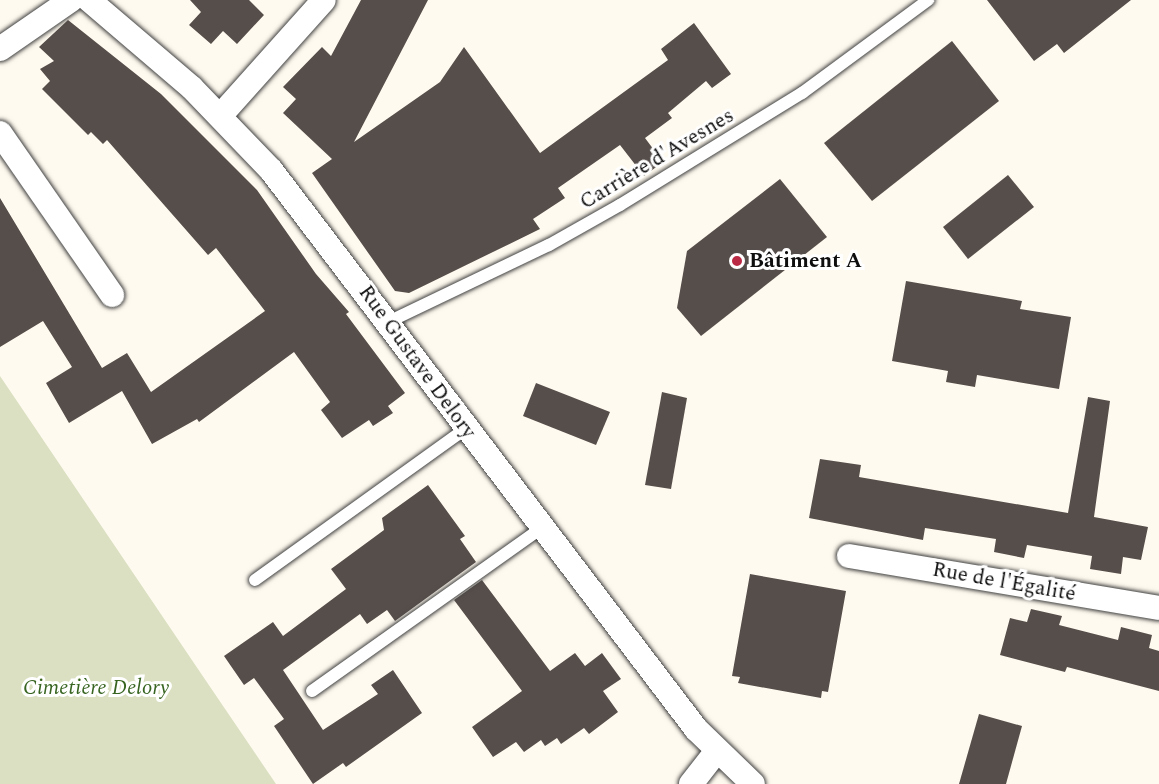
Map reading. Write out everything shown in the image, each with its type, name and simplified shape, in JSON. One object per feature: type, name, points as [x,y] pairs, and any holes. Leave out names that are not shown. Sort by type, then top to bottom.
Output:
[{"type":"street","points":[[0,49],[71,0]]},
{"type":"street","name":"Rue Gustave Delory","points":[[89,0],[221,115],[299,203],[540,529],[716,752],[753,784]]},
{"type":"street","points":[[221,115],[324,0]]},
{"type":"street","points":[[0,133],[112,296]]},
{"type":"street","name":"Rue de l'Égalité","points":[[849,556],[1159,608]]},
{"type":"street","points":[[691,784],[716,752]]},
{"type":"lane","name":"Carrière d'Avesnes","points":[[388,322],[549,245],[620,205],[802,93],[928,0]]},
{"type":"lane","points":[[255,580],[465,429]]},
{"type":"lane","points":[[312,690],[540,529]]},
{"type":"green space","name":"Cimetière Delory","points":[[0,376],[200,672],[276,784],[0,784]]},
{"type":"building","points":[[190,0],[249,0],[264,15],[237,44],[223,31],[211,44],[189,25],[201,12]]},
{"type":"building","points":[[361,0],[428,0],[354,142],[440,82],[464,47],[540,153],[668,60],[661,49],[694,23],[731,74],[712,88],[706,81],[668,113],[672,118],[645,138],[663,162],[644,176],[620,145],[558,188],[565,198],[533,219],[540,229],[409,293],[395,291],[312,173],[332,159],[283,113],[296,99],[283,87],[322,47],[331,56]]},
{"type":"building","points":[[987,0],[1131,0],[1064,53],[1057,44],[1034,61]]},
{"type":"building","points":[[68,20],[161,94],[257,190],[316,274],[349,312],[346,314],[405,393],[388,406],[393,413],[373,426],[369,420],[342,438],[321,410],[330,402],[294,352],[199,422],[197,419],[152,444],[122,391],[69,423],[46,383],[72,367],[43,321],[0,347],[0,198],[102,368],[127,353],[151,392],[265,311],[216,248],[208,255],[107,140],[103,144],[91,132],[88,135],[42,89],[50,81],[40,69],[54,61],[39,47]]},
{"type":"building","points":[[952,41],[999,101],[872,201],[824,143]]},
{"type":"building","points":[[1008,175],[1034,207],[968,259],[943,227]]},
{"type":"building","name":"Bâtiment A","points":[[780,179],[827,237],[701,336],[677,308],[687,251]]},
{"type":"building","points":[[906,281],[1022,301],[1020,309],[1071,317],[1059,389],[977,375],[975,387],[946,382],[948,371],[892,361]]},
{"type":"building","points":[[536,383],[610,412],[596,445],[523,416]]},
{"type":"building","points":[[662,392],[687,398],[671,489],[645,485]]},
{"type":"building","points":[[1088,397],[1110,401],[1094,517],[1148,527],[1141,560],[1123,557],[1121,574],[1090,569],[1092,556],[1027,545],[1024,558],[994,552],[996,539],[925,528],[923,540],[809,518],[820,459],[861,465],[859,477],[1068,513]]},
{"type":"building","points":[[428,485],[465,536],[460,539],[476,562],[395,621],[387,610],[367,624],[360,614],[283,670],[323,730],[378,694],[371,685],[393,670],[422,713],[346,767],[343,763],[313,784],[274,726],[284,719],[254,678],[244,685],[224,656],[273,622],[283,636],[346,589],[331,569],[384,530],[382,518]]},
{"type":"building","points":[[750,574],[846,591],[828,692],[822,691],[821,698],[738,683],[740,677],[732,676]]},
{"type":"building","points":[[482,580],[550,671],[575,653],[585,666],[602,653],[621,679],[603,691],[618,712],[589,734],[584,728],[561,744],[557,738],[545,746],[541,740],[524,752],[516,742],[493,757],[472,727],[522,691],[454,600]]},
{"type":"building","points":[[1031,609],[1062,616],[1059,625],[1118,640],[1121,627],[1152,635],[1149,648],[1159,651],[1159,691],[1067,667],[1065,672],[1000,655],[1010,618],[1027,622]]},
{"type":"building","points":[[979,714],[1022,726],[1006,784],[959,784]]},
{"type":"place","name":"Bâtiment A","points":[[737,261]]}]
